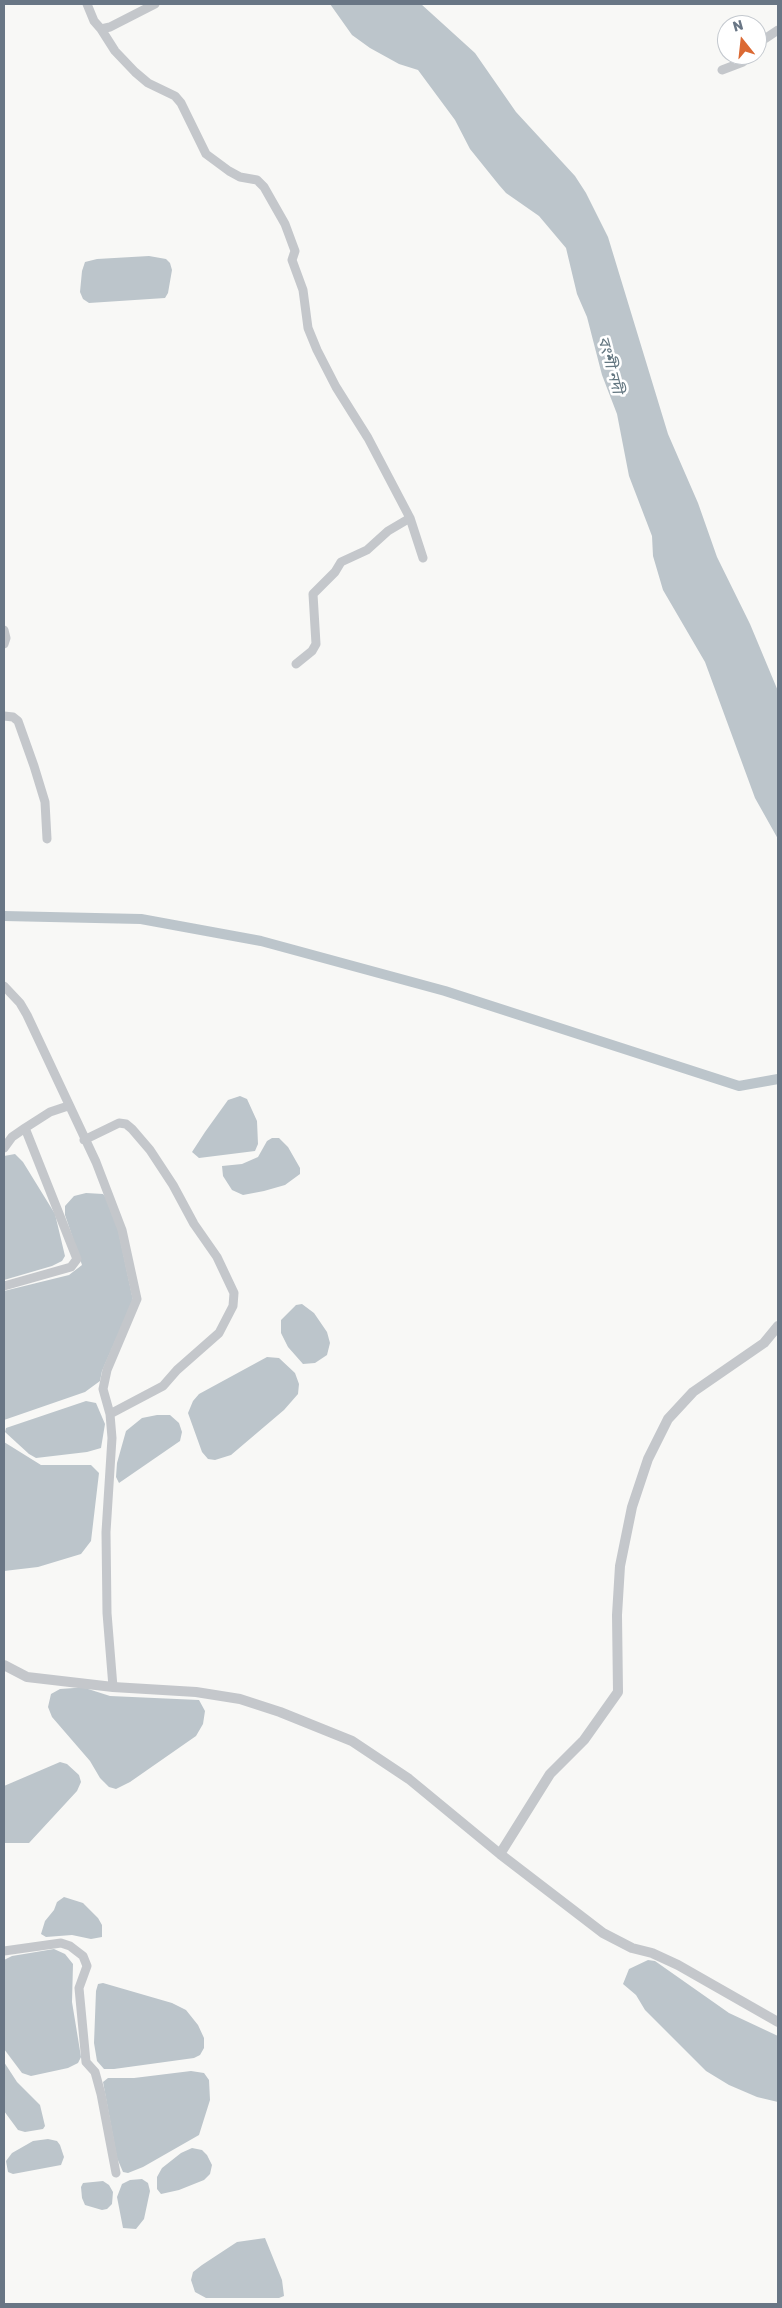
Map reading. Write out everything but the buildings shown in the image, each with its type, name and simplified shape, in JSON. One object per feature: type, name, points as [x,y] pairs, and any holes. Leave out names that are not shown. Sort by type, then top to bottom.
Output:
[{"type":"street","points":[[87,4],[94,21],[115,51],[148,83],[175,96],[181,103],[206,154],[228,171],[240,177],[258,180],[264,187],[285,224],[296,251],[292,260],[303,290],[308,328],[336,387],[368,438],[410,518],[423,558]]},
{"type":"street","points":[[101,29],[110,27],[155,4]]},
{"type":"street","points":[[767,37],[778,30]]},
{"type":"street","points":[[722,70],[735,65]]},
{"type":"street","points":[[296,664],[312,651],[316,644],[314,594],[335,572],[341,562],[367,550],[388,531],[410,518]]},
{"type":"street","points":[[4,630],[6,638],[4,644]]},
{"type":"street","points":[[4,716],[13,717],[18,721],[45,802],[48,839]]},
{"type":"street","points":[[4,986],[20,1003],[27,1015],[68,1106],[96,1162],[122,1230],[138,1299],[113,1356],[102,1389],[110,1414],[111,1470],[106,1532],[106,1604],[114,1687]]},
{"type":"street","points":[[4,1148],[12,1137],[24,1128],[50,1112],[68,1106]]},
{"type":"street","points":[[84,1140],[119,1123],[126,1124],[132,1129],[150,1150],[173,1185],[194,1224],[217,1257],[234,1293],[233,1306],[219,1333],[177,1370],[163,1386],[110,1414]]},
{"type":"street","points":[[4,1286],[71,1267],[77,1259],[24,1128]]},
{"type":"street","points":[[500,1854],[550,1774],[584,1740],[618,1692],[617,1615],[620,1566],[632,1506],[648,1460],[668,1419],[693,1392],[764,1343],[778,1326]]},
{"type":"street","points":[[4,1665],[26,1677],[114,1687],[196,1692],[240,1699],[325,1729],[362,1746],[603,1933],[632,1948],[652,1953],[678,1966],[778,2022]]},
{"type":"street","points":[[4,1951],[61,1943],[70,1946],[83,1956],[87,1966],[79,1988],[86,2062],[95,2072],[101,2094],[116,2173]]},
{"type":"water","name":"বংশী নদী","points":[[330,4],[421,4],[475,53],[516,112],[575,176],[586,193],[608,237],[668,434],[698,503],[717,557],[750,624],[778,691],[778,839],[755,798],[705,662],[663,590],[653,556],[652,536],[629,476],[617,414],[602,375],[587,317],[577,294],[566,248],[539,216],[506,193],[499,185],[470,149],[455,120],[418,70],[399,64],[370,48],[352,35]]},
{"type":"water","points":[[149,256],[166,259],[170,263],[172,270],[168,293],[165,298],[89,303],[83,299],[80,292],[85,262],[97,259]]},
{"type":"water","points":[[240,1096],[247,1099],[257,1121],[258,1144],[255,1151],[199,1158],[192,1152],[205,1132],[228,1100]]},
{"type":"water","points":[[272,1138],[279,1138],[288,1147],[300,1168],[300,1174],[285,1185],[264,1191],[243,1195],[232,1190],[223,1176],[222,1166],[242,1164],[258,1157],[267,1141]]},
{"type":"water","points":[[15,1154],[23,1162],[55,1214],[65,1256],[62,1261],[52,1266],[4,1280],[4,1156]]},
{"type":"water","points":[[86,1193],[103,1194],[113,1206],[133,1300],[102,1371],[100,1381],[85,1392],[4,1420],[4,1291],[69,1275],[82,1265],[65,1215],[65,1206],[74,1196]]},
{"type":"water","points":[[302,1304],[314,1313],[327,1332],[330,1343],[327,1355],[315,1363],[303,1364],[288,1347],[281,1333],[281,1320],[296,1305]]},
{"type":"water","points":[[267,1357],[279,1358],[295,1373],[299,1384],[298,1394],[284,1410],[231,1455],[215,1460],[208,1459],[202,1452],[188,1413],[193,1401],[199,1394]]},
{"type":"water","points":[[86,1401],[96,1403],[105,1424],[101,1448],[87,1452],[36,1458],[5,1432],[6,1428]]},
{"type":"water","points":[[170,1415],[179,1423],[182,1432],[180,1441],[119,1483],[116,1477],[117,1463],[126,1431],[142,1418]]},
{"type":"water","points":[[4,1442],[41,1465],[91,1465],[99,1473],[91,1541],[81,1554],[38,1567],[4,1571]]},
{"type":"water","points":[[85,1688],[110,1696],[199,1700],[205,1711],[203,1724],[196,1736],[130,1782],[116,1789],[109,1787],[100,1778],[90,1761],[52,1717],[48,1707],[51,1694],[60,1689]]},
{"type":"water","points":[[60,1762],[67,1764],[79,1775],[81,1782],[77,1791],[29,1843],[4,1843],[4,1786]]},
{"type":"water","points":[[64,1897],[83,1903],[98,1918],[102,1925],[102,1937],[91,1939],[72,1935],[46,1937],[41,1934],[45,1921],[54,1910],[57,1902]]},
{"type":"water","points":[[54,1949],[65,1954],[73,1964],[72,2002],[81,2057],[78,2063],[68,2068],[31,2076],[22,2073],[4,2049],[4,1960],[12,1956]]},
{"type":"water","points":[[648,1960],[655,1961],[729,2013],[778,2036],[778,2102],[757,2097],[729,2085],[706,2071],[645,2010],[636,1995],[623,1984],[629,1969]]},
{"type":"water","points":[[103,1983],[172,2003],[186,2010],[198,2025],[204,2038],[204,2048],[200,2055],[194,2058],[104,2069],[97,2061],[94,2043],[96,1991],[98,1984]]},
{"type":"water","points":[[4,2062],[17,2082],[40,2105],[45,2126],[43,2129],[25,2132],[18,2130],[4,2111]]},
{"type":"water","points":[[191,2071],[204,2073],[209,2080],[210,2100],[199,2135],[143,2167],[128,2173],[123,2172],[117,2158],[103,2082],[108,2078],[134,2078]]},
{"type":"water","points":[[48,2139],[57,2141],[60,2145],[64,2157],[61,2165],[13,2174],[8,2172],[6,2161],[12,2153],[33,2141]]},
{"type":"water","points":[[192,2148],[202,2150],[207,2155],[212,2165],[210,2174],[204,2180],[179,2190],[161,2194],[157,2189],[157,2177],[162,2168],[181,2153]]},
{"type":"water","points":[[142,2179],[148,2183],[150,2191],[144,2219],[136,2229],[123,2228],[117,2197],[122,2184],[130,2180]]},
{"type":"water","points":[[103,2181],[109,2185],[113,2192],[112,2204],[107,2209],[102,2210],[85,2205],[81,2187],[83,2183]]},
{"type":"water","points":[[265,2238],[282,2280],[284,2296],[279,2298],[206,2298],[195,2292],[191,2280],[193,2272],[202,2265],[237,2242]]},
{"type":"waterway","points":[[4,916],[141,919],[261,941],[445,991],[739,1086],[778,1079]]}]
